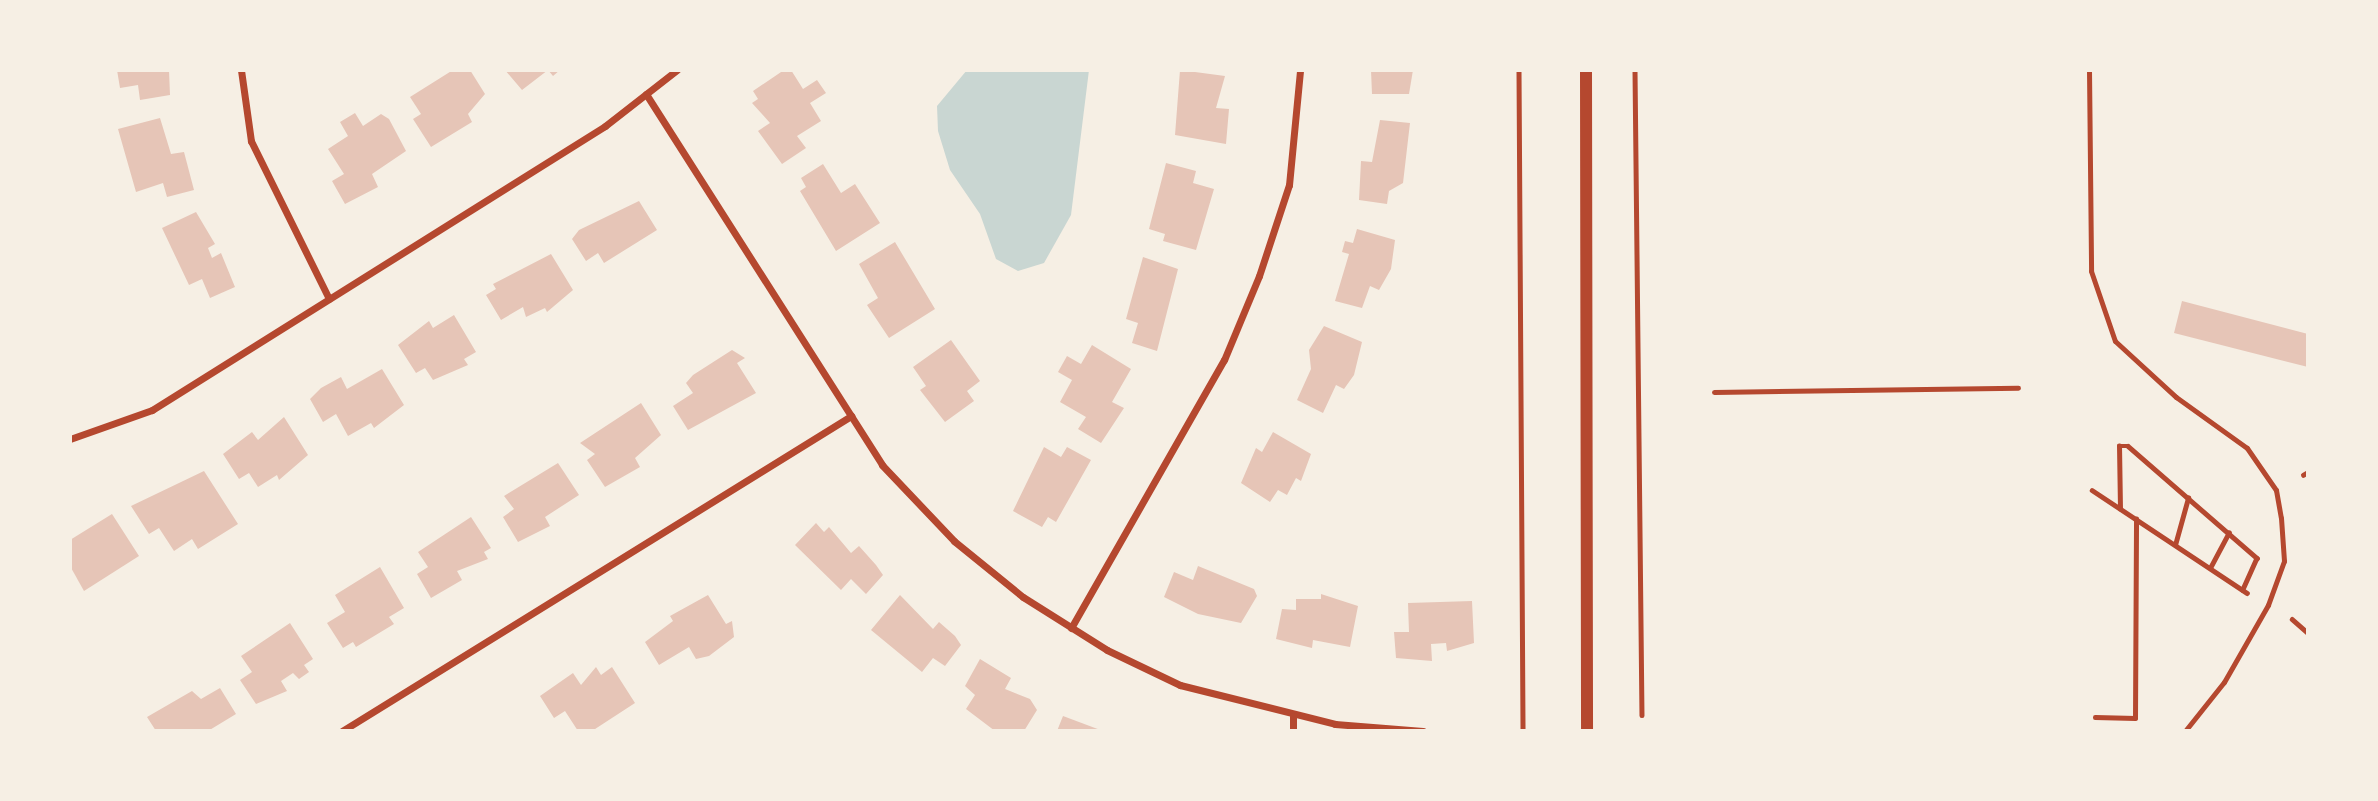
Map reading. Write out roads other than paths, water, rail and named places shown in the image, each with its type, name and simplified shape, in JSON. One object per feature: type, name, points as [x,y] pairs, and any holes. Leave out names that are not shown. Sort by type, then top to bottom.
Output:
[{"type":"street","points":[[241,70],[251,141],[329,299]]},
{"type":"street","points":[[70,439],[152,410],[605,127],[677,70]]},
{"type":"street","points":[[1071,628],[1224,360],[1259,276],[1289,185],[1300,70]]},
{"type":"street","points":[[1586,70],[1587,731]]},
{"type":"street","points":[[646,94],[882,465],[954,541],[1071,628],[1180,685],[1293,716],[1423,731]]},
{"type":"street","points":[[342,731],[851,416]]},
{"type":"street","points":[[1293,716],[1293,731]]},
{"type":"lane","points":[[2089,70],[2091,271],[2115,341],[2176,397],[2247,448],[2276,490],[2281,518],[2284,561],[2268,605],[2224,682],[2185,731]]},
{"type":"lane","points":[[1714,392],[2018,387]]}]
